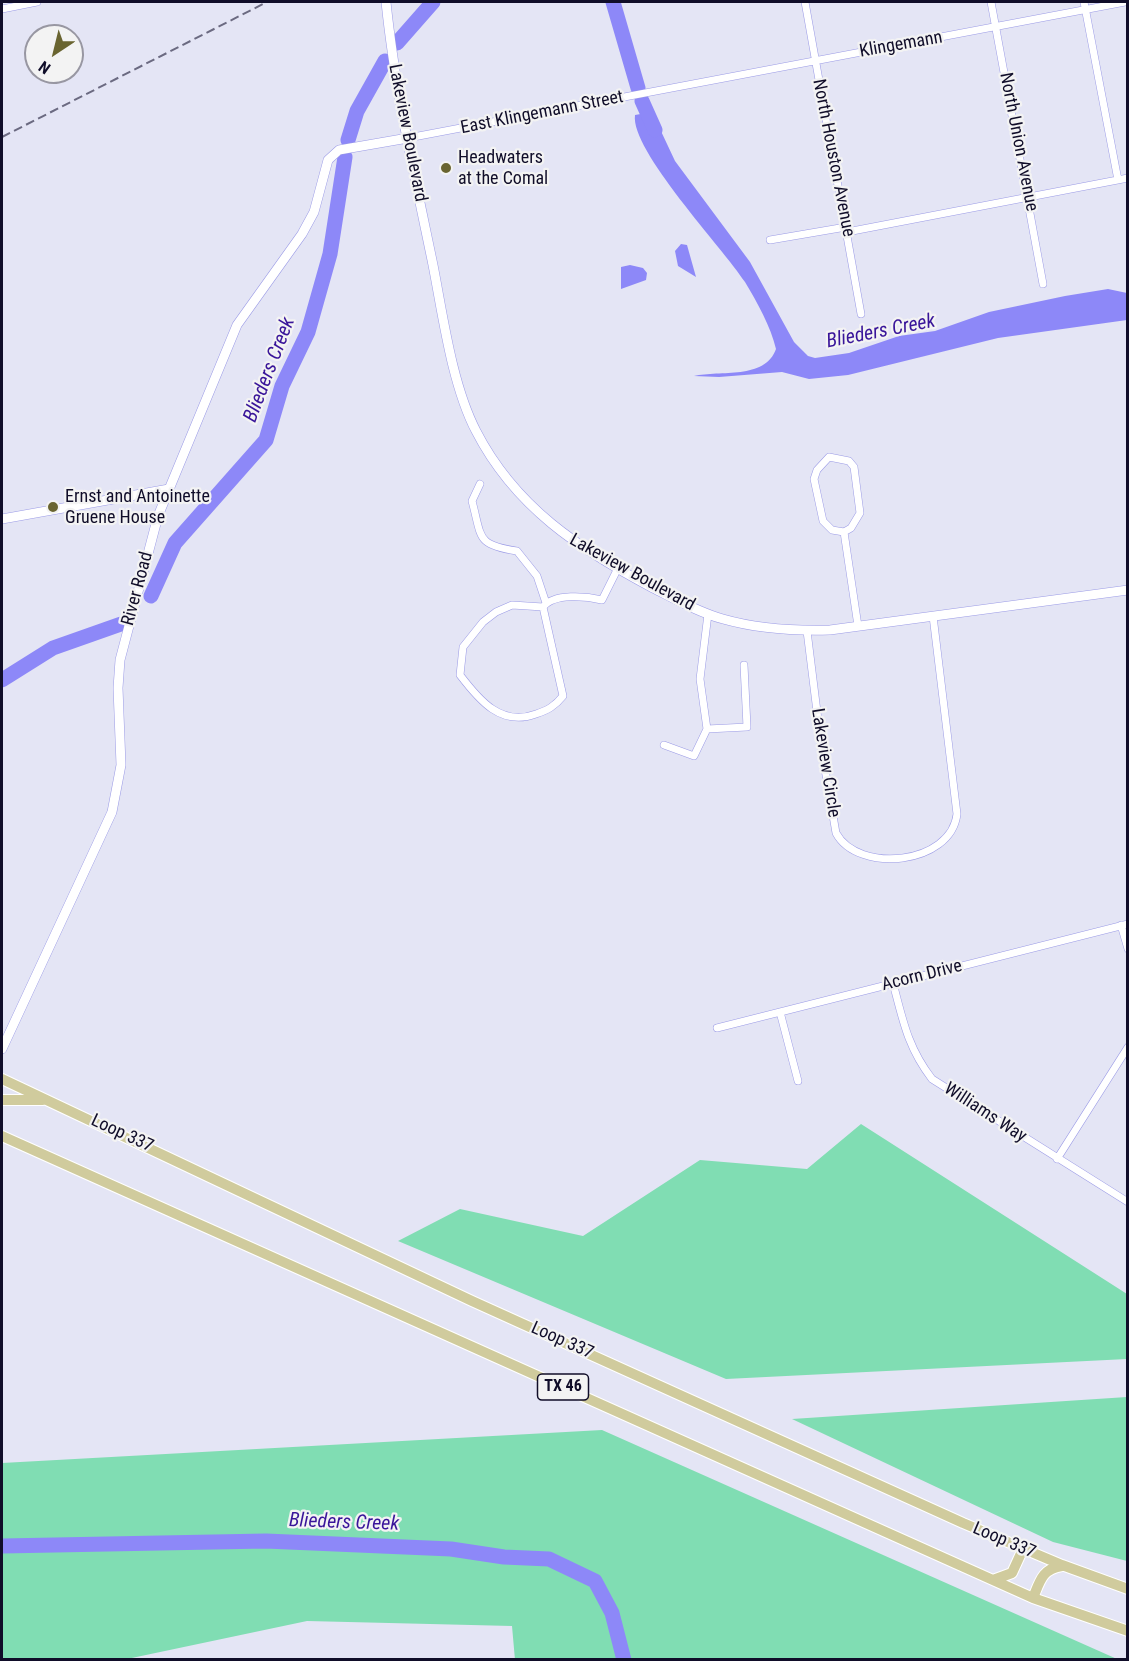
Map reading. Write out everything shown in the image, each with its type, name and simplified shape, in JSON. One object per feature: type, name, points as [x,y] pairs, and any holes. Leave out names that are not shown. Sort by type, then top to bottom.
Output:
[{"type":"main road","name":"Loop 337","points":[[2,1079],[462,1296],[1023,1549],[1062,1566],[1128,1589]]},
{"type":"main road","points":[[2,1100],[49,1100]]},
{"type":"main road","points":[[2,1130],[16,1142]]},
{"type":"main road","name":"TX 46","points":[[2,1136],[1033,1598],[1128,1631]]},
{"type":"main road","points":[[993,1580],[1012,1573],[1023,1549]]},
{"type":"main road","points":[[1033,1598],[1043,1574],[1050,1568],[1062,1566]]},
{"type":"street","points":[[2,9],[37,2]]},
{"type":"street","name":"Lakeview Boulevard","points":[[386,2],[408,138],[446,329],[462,394],[476,432],[508,480],[547,521],[570,541],[708,614],[758,627],[807,631],[858,626],[1128,590]]},
{"type":"street","name":"North Houston Avenue","points":[[805,2],[861,314]]},
{"type":"street","name":"North Union Avenue","points":[[991,2],[1029,197],[1043,284]]},
{"type":"street","name":"Klingemann","points":[[676,87],[996,28],[1085,5],[1125,2]]},
{"type":"street","points":[[1085,5],[1118,180]]},
{"type":"street","name":"East Klingemann Street","points":[[408,138],[676,87]]},
{"type":"street","name":"River Road","points":[[2,1049],[112,812],[121,765],[118,688],[120,660],[154,527],[237,325],[302,234],[314,212],[328,160],[339,150],[408,138]]},
{"type":"street","points":[[770,240],[847,230],[1128,178]]},
{"type":"street","points":[[829,457],[849,461],[854,467],[860,513],[851,528],[844,532],[832,530],[823,521],[814,479],[817,470],[829,457]]},
{"type":"street","points":[[480,484],[472,501],[483,539],[492,547],[517,551],[537,576],[545,605],[562,696],[556,705],[531,716],[501,715],[479,700],[460,675],[463,647],[483,622],[496,612],[512,605],[545,605],[580,597],[602,600],[618,568]]},
{"type":"street","points":[[2,519],[169,489]]},
{"type":"street","points":[[844,532],[858,626]]},
{"type":"street","points":[[664,745],[694,756],[707,729],[700,679],[708,614]]},
{"type":"street","name":"Lakeview Circle","points":[[807,631],[822,752],[836,833],[843,843],[869,856],[912,857],[938,847],[949,835],[957,814],[933,616]]},
{"type":"street","points":[[707,729],[747,727],[744,665]]},
{"type":"street","points":[[1124,925],[1128,949]]},
{"type":"street","name":"Acorn Drive","points":[[717,1028],[1124,925]]},
{"type":"street","name":"Williams Way","points":[[893,983],[907,1038],[916,1059],[932,1079],[1128,1202]]},
{"type":"street","points":[[780,1012],[798,1081]]},
{"type":"street","points":[[1057,1159],[1128,1047]]},
{"type":"green space","points":[[861,1124],[1127,1294],[1127,1359],[726,1379],[398,1241],[460,1209],[583,1236],[700,1160],[807,1169]]},
{"type":"green space","points":[[1127,1397],[1127,1561],[1053,1542],[792,1419]]},
{"type":"green space","points":[[602,1430],[1117,1659],[515,1660],[512,1626],[307,1621],[127,1659],[2,1659],[2,1463]]},
{"type":"shaded area","points":[[652,112],[675,161],[750,262],[794,342],[808,356],[815,358],[849,353],[899,336],[935,331],[989,312],[1108,289],[1127,293],[1127,320],[998,338],[848,375],[809,379],[782,372],[719,377],[694,376],[752,370],[770,359],[776,349],[767,323],[745,282],[680,199],[647,151],[637,131],[635,115]]},
{"type":"shaded area","points":[[681,244],[687,245],[696,277],[678,266],[675,251]]},
{"type":"shaded area","points":[[630,265],[643,268],[647,273],[646,280],[621,289],[621,267]]},
{"type":"waterway","name":"Blieders Creek","points":[[397,43],[433,2]]},
{"type":"waterway","name":"Blieders Creek","points":[[613,2],[638,88]]},
{"type":"waterway","name":"Blieders Creek","points":[[348,140],[357,111],[385,61]]},
{"type":"waterway","name":"Blieders Creek","points":[[642,101],[655,130]]},
{"type":"waterway","name":"Blieders Creek","points":[[151,596],[175,543],[266,440],[282,386],[308,332],[330,254],[345,157]]},
{"type":"waterway","name":"Blieders Creek","points":[[2,680],[53,648],[121,624]]},
{"type":"waterway","name":"Blieders Creek","points":[[2,1546],[266,1541],[451,1549],[504,1557],[549,1559],[595,1581],[612,1613],[624,1660]]},
{"type":"railway","points":[[2,137],[267,2]]},
{"type":"place","name":"Headwaters at the Comal","points":[[446,168]]},
{"type":"place","name":"Ernst and Antoinette Gruene House","points":[[53,507]]}]
